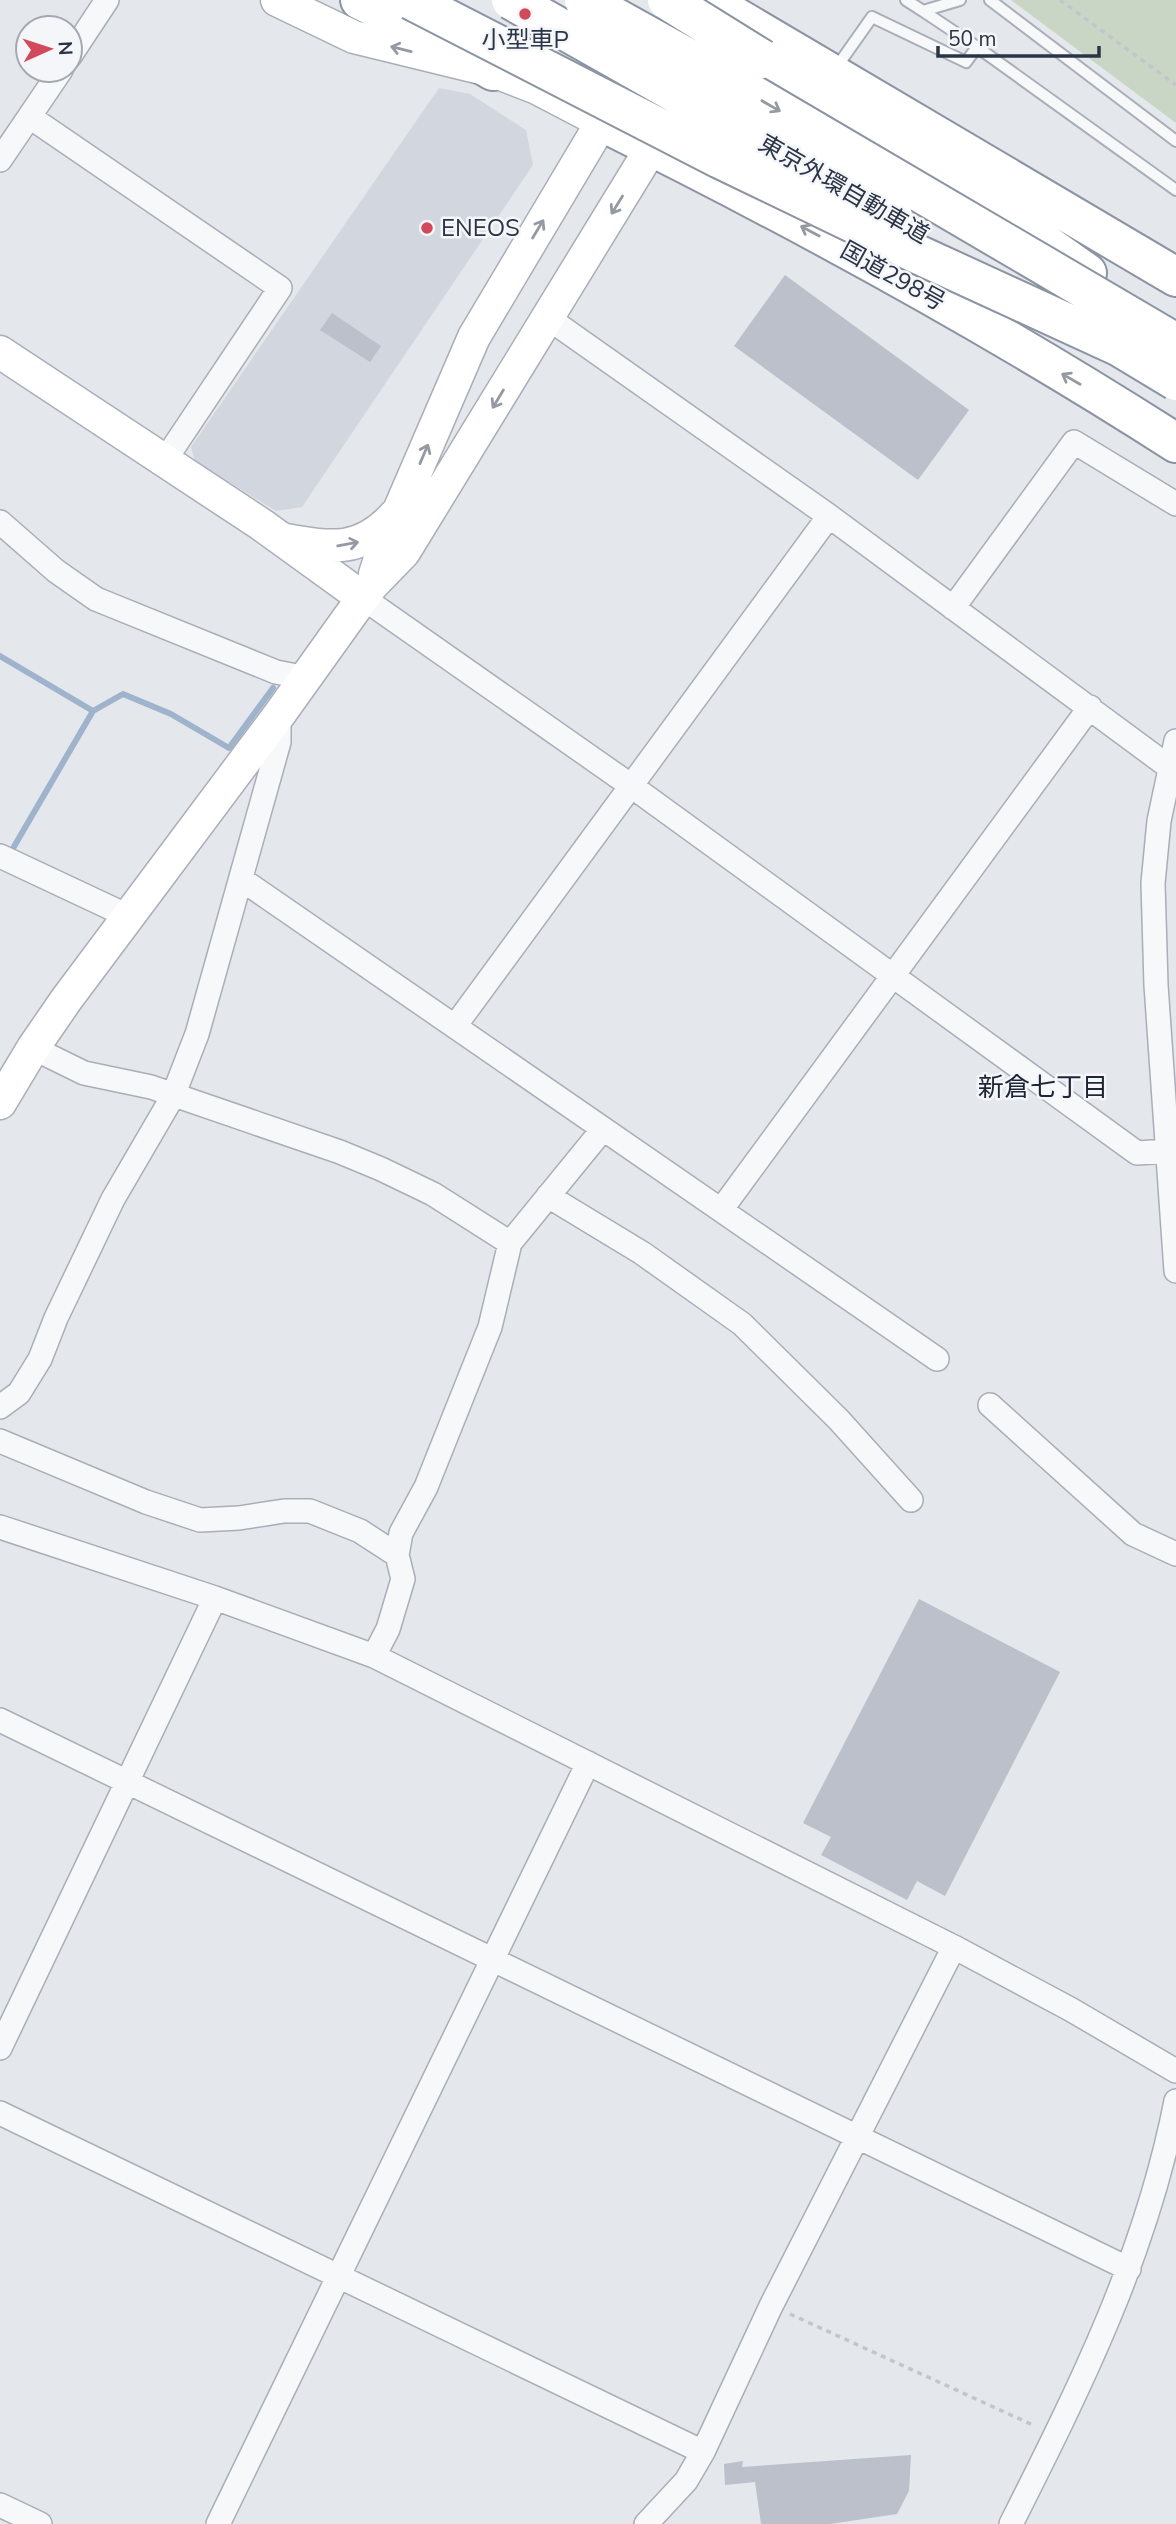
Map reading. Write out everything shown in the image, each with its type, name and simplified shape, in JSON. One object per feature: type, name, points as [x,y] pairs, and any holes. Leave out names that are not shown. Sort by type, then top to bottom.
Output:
[{"type":"highway","points":[[360,0],[443,41],[493,71]]},
{"type":"highway","points":[[411,0],[720,159],[917,254],[1124,349]]},
{"type":"highway","name":"東京外環自動車道","points":[[511,0],[1176,381]]},
{"type":"highway","name":"東京外環自動車道","points":[[584,0],[728,80],[1176,343]]},
{"type":"highway","points":[[652,147],[692,73],[722,4],[1176,277]]},
{"type":"highway","points":[[667,7],[692,73],[781,149],[902,280]]},
{"type":"highway","points":[[602,122],[667,7]]},
{"type":"highway","points":[[667,7],[1032,235],[1176,336]]},
{"type":"highway","points":[[843,79],[882,115],[1176,299]]},
{"type":"highway","name":"国道298号","points":[[602,122],[902,280],[1176,443]]},
{"type":"highway","points":[[1130,414],[1176,436]]},
{"type":"street","points":[[84,35],[107,0]]},
{"type":"street","points":[[277,0],[354,37],[493,71],[537,88],[602,122],[474,337],[385,543],[368,592]]},
{"type":"street","points":[[0,160],[52,84]]},
{"type":"street","points":[[30,117],[280,288],[165,460]]},
{"type":"street","points":[[4,1087],[368,592],[404,552],[652,147]]},
{"type":"street","points":[[548,318],[829,516],[1169,767]]},
{"type":"street","points":[[0,352],[281,539],[368,592],[1137,1153],[1168,1151]]},
{"type":"street","points":[[953,608],[1074,442],[1176,504]]},
{"type":"street","points":[[281,539],[328,546],[358,543],[388,523],[403,504]]},
{"type":"street","points":[[455,1026],[829,516]]},
{"type":"street","points":[[0,522],[56,571],[96,599],[276,672],[307,678]]},
{"type":"street","points":[[721,1210],[1090,707]]},
{"type":"street","points":[[0,1407],[19,1393],[40,1359],[56,1318],[113,1199],[173,1096],[197,1034],[241,879],[279,742],[279,715]]},
{"type":"street","points":[[1176,741],[1159,821],[1153,883],[1156,985],[1176,1271]]},
{"type":"street","points":[[0,856],[130,917]]},
{"type":"street","points":[[241,879],[937,1359]]},
{"type":"street","points":[[33,1048],[84,1073],[151,1087],[382,1169],[433,1194],[510,1243]]},
{"type":"street","points":[[374,1656],[388,1629],[403,1579],[397,1555],[401,1533],[426,1486],[490,1327],[510,1243],[603,1129]]},
{"type":"street","points":[[548,1196],[642,1253],[743,1324],[839,1420],[911,1500]]},
{"type":"street","points":[[990,1405],[1133,1534],[1176,1554]]},
{"type":"street","points":[[0,1441],[146,1502],[200,1520],[239,1518],[284,1511],[310,1511],[360,1531],[397,1555]]},
{"type":"street","points":[[0,1527],[215,1598],[374,1656],[954,1947],[1176,2070]]},
{"type":"street","points":[[0,2048],[215,1598]]},
{"type":"street","points":[[0,1720],[1129,2269]]},
{"type":"street","points":[[218,2524],[589,1763]]},
{"type":"street","points":[[646,2524],[686,2481],[703,2452],[771,2306],[954,1947]]},
{"type":"street","points":[[1011,2524],[1104,2333],[1129,2269],[1164,2156],[1176,2101]]},
{"type":"street","points":[[0,2113],[703,2452]]},
{"type":"street","points":[[0,2505],[40,2524]]},
{"type":"lane","points":[[906,0],[977,47],[1176,190]]},
{"type":"lane","points":[[923,11],[960,0]]},
{"type":"lane","points":[[990,0],[1176,141]]},
{"type":"lane","points":[[843,79],[872,17],[966,62],[977,47]]},
{"type":"path","points":[[1060,0],[1176,85]]},
{"type":"path","points":[[771,2306],[1056,2435]]},
{"type":"shaded area","name":"ENEOS","points":[[439,88],[470,94],[526,130],[533,165],[302,507],[276,511],[195,461],[191,447]]},
{"type":"green space","points":[[1011,0],[1176,0],[1176,123]]},
{"type":"building","points":[[785,275],[969,410],[918,480],[734,346]]},
{"type":"building","points":[[332,313],[381,346],[370,362],[320,330]]},
{"type":"building","points":[[919,1599],[1060,1672],[945,1896],[917,1881],[907,1900],[821,1855],[831,1837],[803,1823]]},
{"type":"building","points":[[911,2455],[909,2491],[897,2514],[830,2524],[761,2524],[755,2482],[725,2485],[724,2464],[743,2461],[742,2467]]},
{"type":"waterway","points":[[0,656],[93,711]]},
{"type":"waterway","points":[[12,850],[93,711],[123,694],[171,714],[229,748],[273,688]]},
{"type":"place","name":"小型車P","points":[[525,14]]},
{"type":"place","name":"ENEOS","points":[[427,228]]},
{"type":"district","name":"新倉七丁目","points":[[1043,1087]]}]
